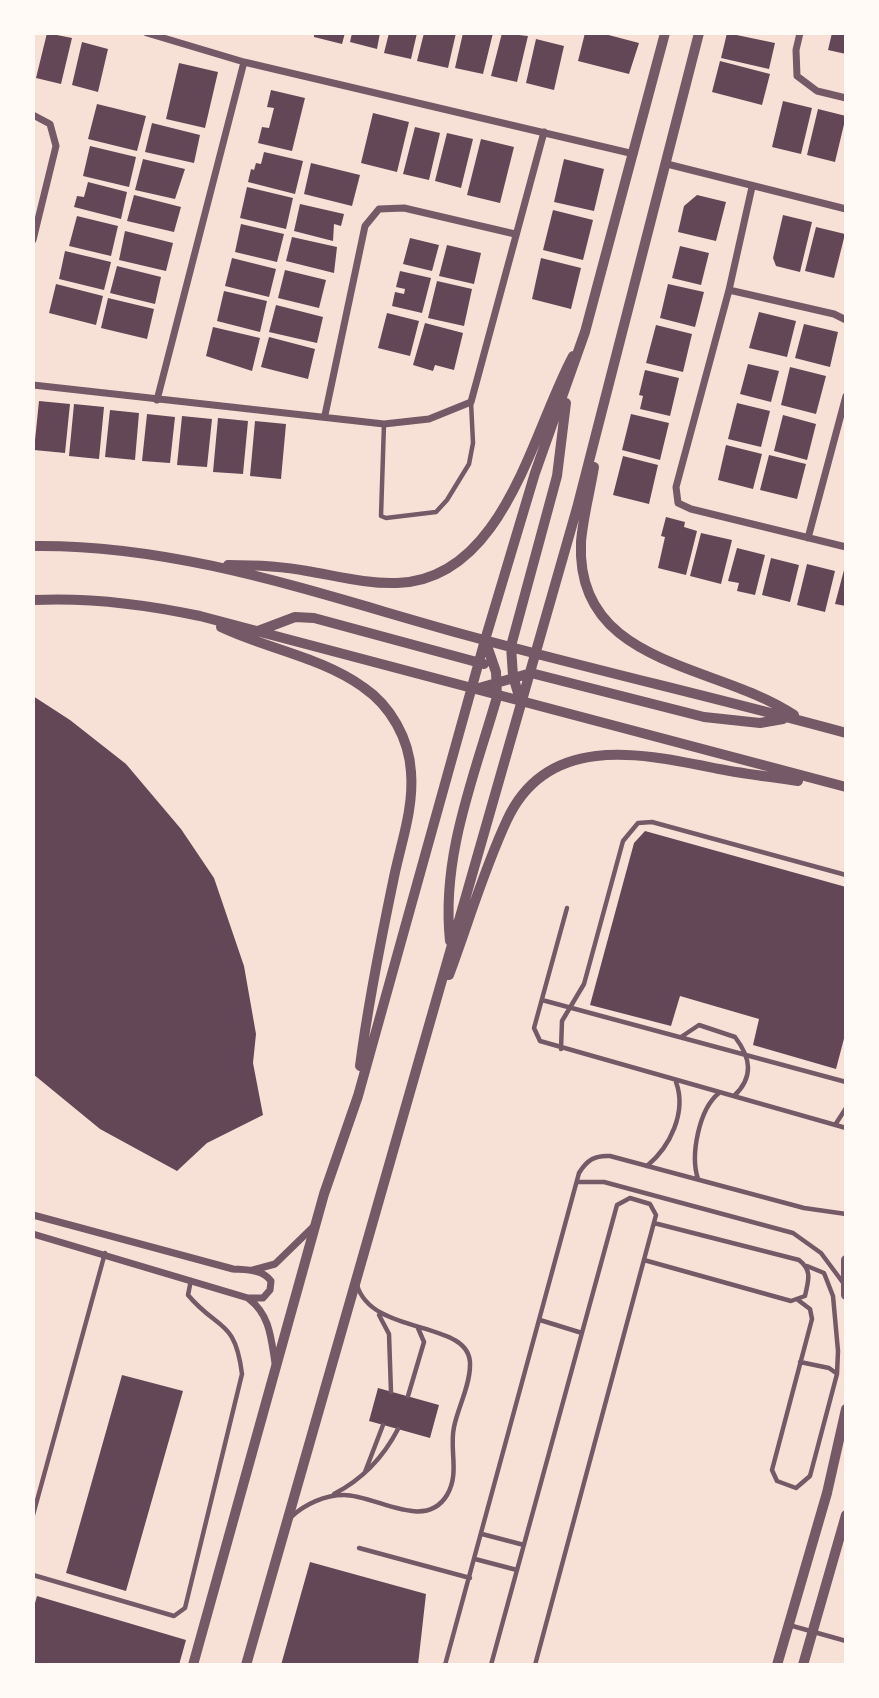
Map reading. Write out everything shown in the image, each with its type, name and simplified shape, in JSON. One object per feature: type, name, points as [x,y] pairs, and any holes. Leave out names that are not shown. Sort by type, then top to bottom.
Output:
[{"type":"street","points":[[147,33],[175,37],[244,62],[634,154]]},
{"type":"street","points":[[193,1665],[316,1224],[358,1096],[485,640],[535,473],[566,393],[585,332],[665,33]]},
{"type":"street","points":[[410,1097],[606,399],[699,33]]},
{"type":"street","points":[[800,33],[796,50],[797,76],[817,91],[846,98]]},
{"type":"street","points":[[157,400],[244,62]]},
{"type":"street","points":[[33,115],[50,124],[56,146],[33,240]]},
{"type":"street","points":[[33,385],[157,400],[325,415],[384,424],[429,419],[471,402],[544,132]]},
{"type":"street","points":[[667,164],[846,209]]},
{"type":"street","points":[[752,187],[729,290],[676,487],[678,503],[691,509],[846,547]]},
{"type":"street","points":[[325,415],[365,226],[379,209],[404,208],[515,234]]},
{"type":"street","points":[[729,290],[834,314],[846,320]]},
{"type":"street","points":[[212,565],[270,566],[371,582],[399,583],[450,567],[476,547],[496,521],[513,491],[552,394],[585,332]]},
{"type":"street","points":[[522,703],[513,676],[511,646],[557,476],[565,434],[566,393]]},
{"type":"street","points":[[808,538],[846,396]]},
{"type":"street","points":[[606,399],[581,542],[589,590],[600,612],[616,632],[635,647],[754,692],[802,721]]},
{"type":"street","points":[[33,546],[84,546],[154,554],[212,565],[485,640],[846,733]]},
{"type":"street","points":[[33,600],[82,597],[147,605],[200,616],[846,788]]},
{"type":"street","points":[[200,616],[248,640],[313,662],[363,687],[382,704],[397,724],[406,747],[411,771],[406,830],[389,905],[360,1063],[358,1096]]},
{"type":"street","points":[[258,631],[295,617],[314,618],[479,664],[511,662],[536,653]]},
{"type":"street","points":[[450,947],[447,902],[451,856],[497,697],[494,664],[485,640]]},
{"type":"street","points":[[471,690],[531,673],[704,717],[760,723],[789,718]]},
{"type":"street","points":[[246,1665],[410,1097],[445,987],[507,819],[533,784],[572,760],[618,753],[846,788]]},
{"type":"street","points":[[33,1215],[233,1269],[253,1270],[275,1264],[316,1224]]},
{"type":"street","points":[[33,1234],[248,1298],[263,1298],[270,1290],[271,1281],[267,1276],[253,1270]]},
{"type":"street","points":[[845,1290],[846,1260]]},
{"type":"street","points":[[248,1298],[259,1307],[268,1323],[276,1366]]},
{"type":"street","points":[[778,1665],[827,1493],[846,1409]]},
{"type":"street","points":[[803,1665],[846,1515]]},
{"type":"lane","points":[[384,424],[381,516],[386,518],[436,512],[447,500],[469,464],[472,443],[471,402]]},
{"type":"lane","points":[[561,1049],[560,1030],[584,984],[623,841],[638,823],[652,822],[846,875]]},
{"type":"lane","points":[[567,908],[535,1034],[540,1041],[846,1128]]},
{"type":"lane","points":[[542,1000],[846,1082]]},
{"type":"lane","points":[[681,1037],[695,1025],[731,1034],[746,1055],[749,1074],[746,1083],[734,1097]]},
{"type":"lane","points":[[646,1166],[662,1152],[671,1136],[679,1107],[676,1081]]},
{"type":"lane","points":[[699,1180],[695,1164],[696,1148],[709,1105],[719,1093]]},
{"type":"lane","points":[[834,1126],[846,1108]]},
{"type":"lane","points":[[446,1665],[584,1164],[601,1155],[804,1208],[846,1214]]},
{"type":"lane","points":[[577,1182],[604,1182],[778,1227],[808,1241],[821,1253],[845,1290]]},
{"type":"lane","points":[[491,1665],[620,1201],[630,1198],[650,1203],[655,1209],[654,1223],[535,1665]]},
{"type":"lane","points":[[644,1260],[798,1300],[811,1313],[772,1470],[780,1484],[796,1488],[810,1476],[836,1374],[838,1350],[833,1296],[824,1273],[799,1260],[654,1223]]},
{"type":"lane","points":[[33,1515],[105,1254]]},
{"type":"lane","points":[[798,1300],[805,1296],[810,1274],[807,1266]]},
{"type":"lane","points":[[356,1279],[363,1299],[378,1313],[389,1334],[391,1392]]},
{"type":"lane","points":[[33,1575],[174,1615],[185,1608],[242,1374],[239,1349],[227,1327],[197,1306],[188,1296],[191,1280]]},
{"type":"lane","points":[[330,1496],[355,1496],[416,1512],[434,1508],[447,1494],[454,1474],[454,1427],[469,1373],[470,1357],[456,1339],[378,1313]]},
{"type":"lane","points":[[540,1320],[582,1333]]},
{"type":"lane","points":[[408,1396],[424,1342],[417,1327]]},
{"type":"lane","points":[[800,1362],[830,1368],[836,1374]]},
{"type":"lane","points":[[363,1475],[383,1425]]},
{"type":"lane","points":[[288,1520],[307,1505],[330,1496],[363,1475],[377,1462],[398,1429]]},
{"type":"lane","points":[[482,1534],[524,1545]]},
{"type":"lane","points":[[359,1548],[470,1578]]},
{"type":"lane","points":[[475,1559],[517,1570]]},
{"type":"lane","points":[[788,1625],[846,1641]]},
{"type":"building","points":[[47,33],[72,38],[61,84],[36,78]]},
{"type":"building","points":[[314,33],[345,33],[342,44],[314,37]]},
{"type":"building","points":[[352,33],[380,33],[377,49],[350,42]]},
{"type":"building","points":[[389,33],[417,33],[411,59],[384,53]]},
{"type":"building","points":[[424,33],[456,33],[448,68],[417,61]]},
{"type":"building","points":[[463,33],[493,33],[483,74],[455,68]]},
{"type":"building","points":[[502,33],[528,36],[517,82],[491,76]]},
{"type":"building","points":[[585,33],[601,33],[639,43],[629,74],[578,61]]},
{"type":"building","points":[[727,33],[775,43],[769,69],[721,58]]},
{"type":"building","points":[[832,33],[846,33],[846,54],[828,50]]},
{"type":"building","points":[[536,39],[564,46],[554,90],[526,83]]},
{"type":"building","points":[[82,42],[108,49],[98,92],[72,85]]},
{"type":"building","points":[[720,61],[770,74],[762,105],[712,92]]},
{"type":"building","points":[[179,63],[218,72],[205,128],[166,119]]},
{"type":"building","points":[[271,90],[305,98],[292,151],[258,143],[262,127],[269,128],[274,108],[267,107]]},
{"type":"building","points":[[783,101],[812,108],[801,154],[772,147]]},
{"type":"building","points":[[97,104],[146,116],[137,151],[88,139]]},
{"type":"building","points":[[818,109],[846,116],[835,162],[807,155]]},
{"type":"building","points":[[373,113],[409,122],[397,172],[361,163]]},
{"type":"building","points":[[152,123],[200,135],[194,163],[145,152]]},
{"type":"building","points":[[415,127],[440,133],[429,180],[403,174]]},
{"type":"building","points":[[447,133],[473,139],[461,188],[435,181]]},
{"type":"building","points":[[481,139],[514,147],[500,203],[467,195]]},
{"type":"building","points":[[90,146],[136,157],[129,187],[83,176]]},
{"type":"building","points":[[264,152],[303,161],[295,194],[248,182],[251,169],[254,170],[256,163],[261,164]]},
{"type":"building","points":[[143,159],[185,169],[175,199],[135,190]]},
{"type":"building","points":[[564,159],[604,169],[594,211],[554,202]]},
{"type":"building","points":[[311,163],[360,175],[352,206],[304,194]]},
{"type":"building","points":[[88,182],[127,192],[121,219],[74,207],[77,196],[84,197]]},
{"type":"building","points":[[247,187],[293,198],[286,229],[240,218]]},
{"type":"building","points":[[134,195],[181,207],[174,232],[127,221]]},
{"type":"building","points":[[697,195],[726,202],[716,241],[678,232],[684,206]]},
{"type":"building","points":[[300,204],[344,214],[341,226],[334,224],[333,241],[294,231]]},
{"type":"building","points":[[553,210],[593,220],[583,260],[543,250]]},
{"type":"building","points":[[783,215],[812,222],[800,272],[776,266],[773,258]]},
{"type":"building","points":[[77,216],[118,226],[111,256],[69,246]]},
{"type":"building","points":[[241,224],[284,234],[277,262],[235,252]]},
{"type":"building","points":[[816,227],[845,234],[834,278],[805,271]]},
{"type":"building","points":[[125,231],[173,243],[166,271],[119,260]]},
{"type":"building","points":[[292,237],[337,247],[334,273],[286,261]]},
{"type":"building","points":[[410,238],[439,245],[432,271],[403,264]]},
{"type":"building","points":[[447,245],[481,253],[474,284],[439,276]]},
{"type":"building","points":[[680,246],[709,253],[701,285],[672,278]]},
{"type":"building","points":[[65,251],[111,262],[104,290],[59,279]]},
{"type":"building","points":[[232,258],[276,269],[269,297],[225,286]]},
{"type":"building","points":[[541,258],[581,268],[571,309],[532,299]]},
{"type":"building","points":[[117,266],[161,277],[155,304],[110,293]]},
{"type":"building","points":[[285,270],[326,280],[319,308],[278,298]]},
{"type":"building","points":[[400,271],[431,278],[422,313],[392,306],[395,292],[404,294],[405,289],[396,287]]},
{"type":"building","points":[[437,281],[472,289],[464,326],[428,318]]},
{"type":"building","points":[[56,284],[103,296],[96,325],[49,313]]},
{"type":"building","points":[[668,284],[704,292],[695,327],[660,318]]},
{"type":"building","points":[[224,291],[267,301],[260,332],[217,321]]},
{"type":"building","points":[[108,298],[154,309],[147,339],[101,328]]},
{"type":"building","points":[[276,305],[323,317],[317,343],[269,332]]},
{"type":"building","points":[[759,312],[796,321],[787,357],[749,348]]},
{"type":"building","points":[[387,313],[419,321],[410,356],[378,348]]},
{"type":"building","points":[[425,323],[463,333],[454,370],[435,365],[433,371],[413,365]]},
{"type":"building","points":[[804,324],[838,332],[830,367],[795,358]]},
{"type":"building","points":[[656,325],[692,334],[683,372],[646,363]]},
{"type":"building","points":[[213,327],[260,338],[252,371],[206,356]]},
{"type":"building","points":[[269,337],[315,349],[308,379],[261,367]]},
{"type":"building","points":[[748,364],[779,371],[771,402],[740,394]]},
{"type":"building","points":[[790,367],[826,376],[816,414],[781,405]]},
{"type":"building","points":[[645,370],[679,378],[670,416],[640,409],[643,396],[639,395]]},
{"type":"building","points":[[39,401],[70,404],[65,453],[34,450]]},
{"type":"building","points":[[737,403],[770,411],[761,447],[728,439]]},
{"type":"building","points":[[74,404],[104,407],[99,459],[69,456]]},
{"type":"building","points":[[110,410],[139,413],[135,460],[105,457]]},
{"type":"building","points":[[147,414],[175,417],[170,463],[142,461]]},
{"type":"building","points":[[631,414],[669,423],[660,460],[622,450]]},
{"type":"building","points":[[783,415],[816,424],[807,460],[774,451]]},
{"type":"building","points":[[182,416],[212,419],[207,467],[177,465]]},
{"type":"building","points":[[218,418],[248,421],[243,474],[213,472]]},
{"type":"building","points":[[255,421],[286,424],[281,479],[250,476]]},
{"type":"building","points":[[726,445],[762,454],[753,489],[718,480]]},
{"type":"building","points":[[769,455],[806,464],[797,499],[760,490]]},
{"type":"building","points":[[623,456],[658,465],[649,504],[613,495]]},
{"type":"building","points":[[666,517],[685,522],[684,527],[697,531],[686,575],[658,568],[665,537],[661,536]]},
{"type":"building","points":[[701,533],[732,540],[721,584],[690,576]]},
{"type":"building","points":[[737,548],[765,555],[755,595],[737,591],[739,583],[728,581]]},
{"type":"building","points":[[771,558],[799,565],[790,602],[762,595]]},
{"type":"building","points":[[807,564],[835,571],[825,612],[797,605]]},
{"type":"building","points":[[846,570],[846,606],[835,604]]},
{"type":"building","points":[[33,696],[70,720],[126,764],[181,829],[214,878],[244,966],[256,1034],[253,1063],[263,1115],[207,1143],[177,1171],[100,1129],[33,1074]]},
{"type":"building","points":[[645,831],[846,887],[846,1031],[836,1069],[753,1045],[759,1019],[680,996],[671,1026],[590,1005],[634,843]]},
{"type":"building","points":[[122,1375],[183,1391],[126,1591],[66,1573]]},
{"type":"building","points":[[378,1388],[439,1405],[430,1438],[369,1421]]},
{"type":"building","points":[[310,1562],[426,1594],[418,1665],[281,1665]]},
{"type":"building","points":[[37,1596],[186,1640],[179,1665],[33,1665],[33,1610]]}]
